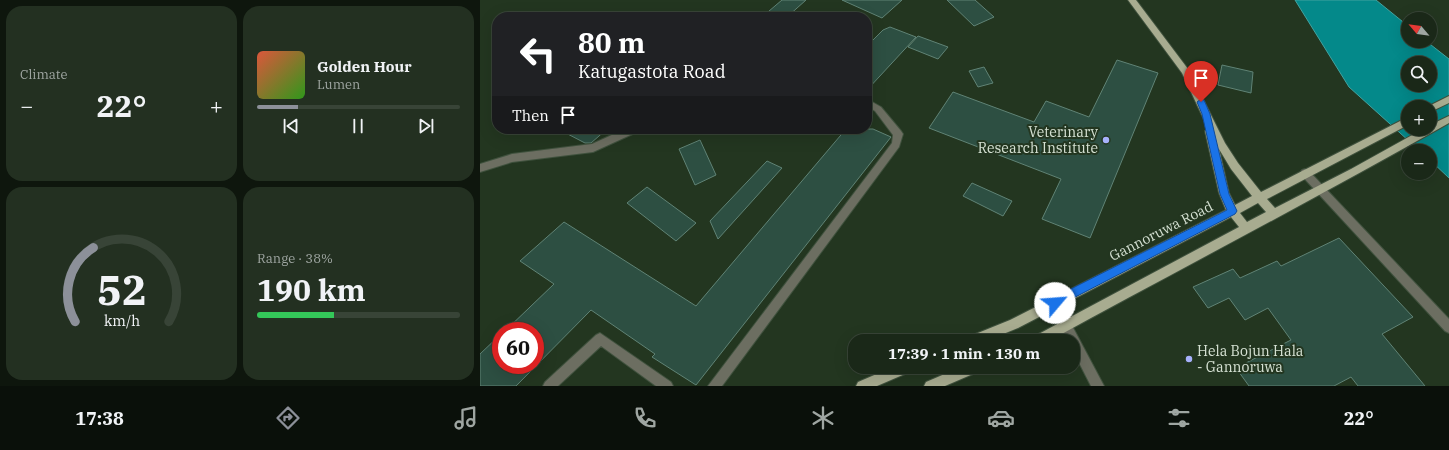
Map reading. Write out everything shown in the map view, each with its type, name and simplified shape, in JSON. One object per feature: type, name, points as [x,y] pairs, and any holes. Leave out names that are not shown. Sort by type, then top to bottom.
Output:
[{"type":"main road","points":[[1132,0],[1186,71],[1216,135],[1230,158],[1259,197],[1274,214]]},
{"type":"main road","points":[[1437,105],[1449,99]]},
{"type":"main road","points":[[1206,114],[1224,194],[1232,211],[1246,228]]},
{"type":"main road","points":[[1051,334],[1449,119]]},
{"type":"main road","name":"Gannoruwa Road","points":[[989,334],[1014,324],[1401,125]]},
{"type":"main road","points":[[862,386],[891,374]]},
{"type":"main road","points":[[930,386],[959,374]]},
{"type":"street","points":[[714,386],[896,144],[898,134],[878,109],[872,105]]},
{"type":"street","points":[[480,168],[512,158],[593,148],[623,134]]},
{"type":"street","points":[[1305,173],[1449,327]]},
{"type":"street","points":[[1066,326],[1098,386]]},
{"type":"street","points":[[549,386],[600,339],[667,386]]},
{"type":"water","points":[[1295,0],[1376,0],[1401,20],[1401,48],[1435,48],[1449,59],[1449,178],[1437,167],[1437,144],[1412,144],[1403,136],[1437,136],[1437,100],[1401,100],[1401,134],[1349,87]]},
{"type":"building","points":[[782,0],[806,0],[793,12],[768,12]]},
{"type":"building","points":[[842,0],[902,0],[882,18],[872,14],[872,12],[869,12]]},
{"type":"building","points":[[947,0],[975,0],[994,17],[974,26]]},
{"type":"building","points":[[890,27],[916,37],[872,85],[872,41],[883,30]]},
{"type":"building","points":[[918,36],[948,47],[938,59],[908,47]]},
{"type":"building","points":[[1117,60],[1158,73],[1090,238],[1042,219],[1061,179],[929,128],[953,92],[1034,122],[1046,101],[1089,117]]},
{"type":"building","points":[[1222,65],[1253,72],[1251,93],[1218,85]]},
{"type":"building","points":[[984,67],[993,83],[978,87],[969,71]]},
{"type":"building","points":[[873,129],[891,137],[696,385],[652,357],[655,354],[591,310],[544,358],[544,322],[514,322],[554,284],[520,261],[564,222],[696,306],[842,134],[872,134]]},
{"type":"building","points":[[568,134],[601,134],[591,143],[585,143]]},
{"type":"building","points":[[700,140],[716,175],[695,185],[679,149]]},
{"type":"building","points":[[767,161],[782,168],[718,239],[710,221]]},
{"type":"building","points":[[972,183],[1012,201],[1003,216],[963,196]]},
{"type":"building","points":[[647,187],[696,223],[676,241],[627,203]]},
{"type":"building","points":[[1339,238],[1413,317],[1382,334],[1425,386],[1358,386],[1351,377],[1334,386],[1249,386],[1236,368],[1291,340],[1268,308],[1245,320],[1229,298],[1208,308],[1193,287],[1233,269],[1240,278],[1277,261],[1281,266]]},
{"type":"building","points":[[492,343],[492,374],[528,374],[516,386],[480,386],[480,354]]},
{"type":"place","name":"Veterinary Research Institute","points":[[1106,140]]},
{"type":"place","name":"Hela Bojun Hala - Gannoruwa","points":[[1189,359]]},
{"type":"route","points":[[1055,303],[1202,228],[1232,211],[1224,194],[1206,114],[1201,102]]}]
